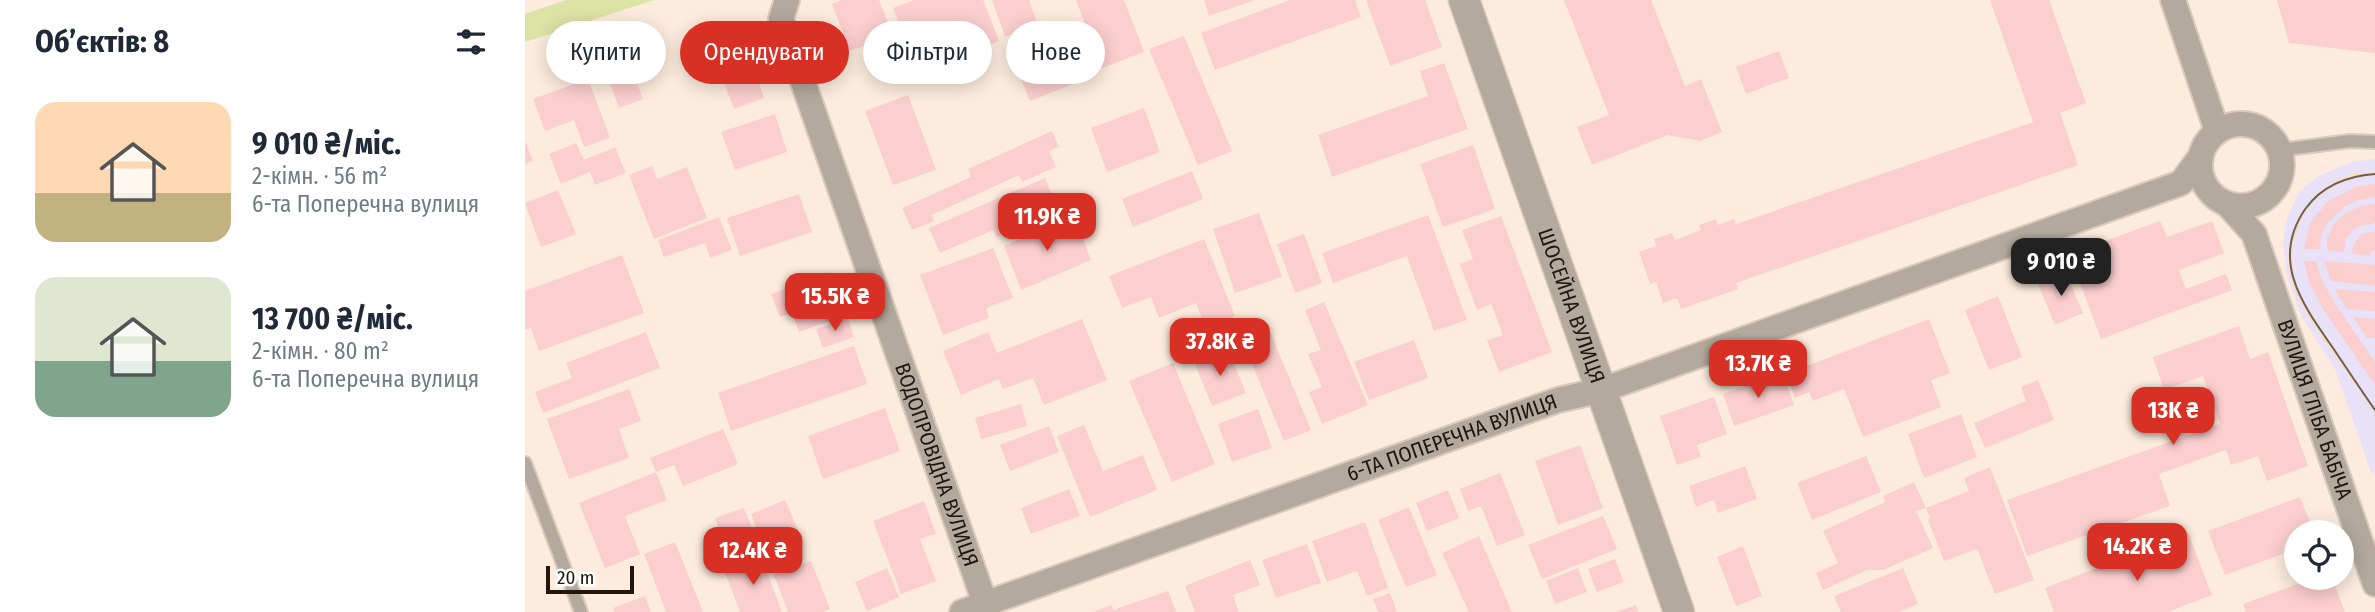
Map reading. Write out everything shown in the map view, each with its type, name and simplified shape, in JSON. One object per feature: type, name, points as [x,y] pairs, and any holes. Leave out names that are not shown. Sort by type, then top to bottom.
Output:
[{"type":"street","name":"ВОДОПРОВІДНА ВУЛИЦЯ","points":[[787,0],[781,19],[987,608]]},
{"type":"street","name":"ШОСЕЙНА ВУЛИЦЯ","points":[[1464,0],[1679,612]]},
{"type":"street","points":[[2173,0],[2217,131]]},
{"type":"street","points":[[2244,124],[2259,128],[2271,137],[2280,150],[2283,163],[2276,188],[2267,198],[2255,204],[2242,206],[2220,200],[2181,183],[2201,156],[2206,144],[2217,131],[2228,126],[2244,124]]},
{"type":"street","points":[[2201,156],[2200,169],[2204,184],[2220,200]]},
{"type":"street","name":"6-ТА ПОПЕРЕЧНА ВУЛИЦЯ","points":[[962,612],[987,608],[1558,400],[1602,390],[2181,183]]},
{"type":"street","points":[[2254,234],[2267,198]]},
{"type":"street","name":"ВУЛИЦЯ ГЛІБА БАБІЧА","points":[[2220,200],[2254,234],[2375,584]]},
{"type":"lane","points":[[2280,150],[2350,141],[2375,142]]},
{"type":"lane","points":[[525,463],[581,612]]},
{"type":"shaded area","points":[[2375,159],[2375,473],[2371,472],[2335,369],[2302,317],[2287,277],[2283,246],[2286,221],[2299,192],[2317,177],[2351,162]]},
{"type":"shaded area","points":[[2375,172],[2375,175],[2353,178],[2334,186],[2315,199],[2302,217],[2292,254],[2298,291],[2375,409],[2375,413],[2308,316],[2296,294],[2289,272],[2288,254],[2299,216],[2313,197],[2332,183],[2352,174]]},
{"type":"green space","points":[[566,0],[654,0],[590,21],[546,21],[546,35],[525,42],[525,14]]},
{"type":"building","points":[[842,0],[879,0],[887,21],[863,21],[863,46],[850,51],[849,21],[839,21],[832,4]]},
{"type":"building","points":[[914,0],[983,0],[991,21],[898,21],[893,8]]},
{"type":"building","points":[[992,0],[1029,0],[1037,21],[1006,21],[1005,37]]},
{"type":"building","points":[[1076,0],[1124,0],[1144,52],[1105,67],[1105,21],[1084,21]]},
{"type":"building","points":[[1204,0],[1255,0],[1209,16]]},
{"type":"building","points":[[1290,0],[1355,0],[1361,17],[1215,70],[1201,33]]},
{"type":"building","points":[[1366,0],[1425,0],[1442,47],[1390,66]]},
{"type":"building","points":[[1564,0],[1651,0],[1685,86],[1701,79],[1722,132],[1700,141],[1668,135],[1592,165],[1577,127],[1609,115]]},
{"type":"building","points":[[1990,0],[2049,0],[2086,103],[2060,113],[2078,165],[1736,283],[1738,289],[1681,309],[1677,298],[1663,303],[1656,282],[1650,284],[1639,252],[1656,246],[1654,239],[1672,233],[1675,240],[1701,230],[1699,225],[1716,219],[1718,225],[1734,219],[1736,224],[2033,122]]},
{"type":"building","points":[[2277,0],[2375,0],[2375,53],[2289,43]]},
{"type":"building","points":[[992,23],[999,41],[992,44]]},
{"type":"building","points":[[1184,36],[1232,151],[1198,165],[1149,49]]},
{"type":"building","points":[[1779,51],[1789,78],[1746,94],[1736,67]]},
{"type":"building","points":[[1444,63],[1468,129],[1332,177],[1318,135],[1428,96],[1420,71]]},
{"type":"building","points":[[574,84],[590,84],[610,138],[584,147],[574,120],[545,131],[533,99]]},
{"type":"building","points":[[610,84],[637,84],[643,99],[619,108]]},
{"type":"building","points":[[724,84],[759,84],[764,98],[734,109]]},
{"type":"building","points":[[1023,84],[1073,84],[1030,101]]},
{"type":"building","points":[[908,95],[936,170],[893,185],[865,111]]},
{"type":"building","points":[[1144,108],[1160,152],[1107,172],[1091,128]]},
{"type":"building","points":[[775,114],[787,152],[735,170],[721,132]]},
{"type":"building","points":[[1052,131],[1059,147],[1049,151],[1056,167],[1022,182],[1019,175],[932,215],[934,221],[912,230],[902,208],[971,177],[968,169]]},
{"type":"building","points":[[525,141],[533,161],[525,164]]},
{"type":"building","points":[[576,143],[584,160],[615,147],[626,173],[595,185],[590,172],[561,184],[549,154]]},
{"type":"building","points":[[1473,145],[1495,209],[1443,227],[1420,164]]},
{"type":"building","points":[[652,166],[657,179],[687,167],[707,218],[654,239],[629,175]]},
{"type":"building","points":[[1192,171],[1203,199],[1133,227],[1122,199]]},
{"type":"building","points":[[1045,178],[1062,217],[1028,231],[1025,225],[997,237],[993,230],[940,253],[929,228]]},
{"type":"building","points":[[2375,184],[2375,197],[2344,207],[2328,222],[2321,235],[2320,249],[2304,249],[2310,223],[2328,201],[2355,187]]},
{"type":"building","points":[[558,190],[576,234],[541,247],[525,203]]},
{"type":"building","points":[[799,194],[812,232],[740,256],[727,218]]},
{"type":"building","points":[[2375,204],[2375,223],[2359,226],[2352,231],[2346,239],[2344,252],[2327,250],[2327,239],[2333,225],[2343,215],[2360,206]]},
{"type":"building","points":[[1259,213],[1282,277],[1235,293],[1213,229]]},
{"type":"building","points":[[1428,215],[1467,320],[1434,331],[1407,256],[1333,283],[1322,253]]},
{"type":"building","points":[[1074,216],[1091,260],[1021,290],[1004,246]]},
{"type":"building","points":[[1501,216],[1552,352],[1499,372],[1487,340],[1503,335],[1491,304],[1477,310],[1460,264],[1473,259],[1462,230]]},
{"type":"building","points":[[719,217],[732,250],[710,258],[705,243],[664,257],[658,240]]},
{"type":"building","points":[[2160,221],[2167,237],[2212,221],[2224,253],[2179,270],[2186,289],[2226,274],[2232,290],[2101,339],[2069,254]]},
{"type":"building","points":[[2375,231],[2375,250],[2371,251],[2370,256],[2352,254],[2353,246],[2360,235]]},
{"type":"building","points":[[1304,234],[1322,283],[1295,293],[1277,244]]},
{"type":"building","points":[[1204,239],[1235,316],[1205,327],[1196,303],[1159,318],[1151,297],[1122,308],[1109,276]]},
{"type":"building","points":[[993,248],[1013,298],[986,308],[989,318],[943,335],[920,275]]},
{"type":"building","points":[[622,255],[644,313],[539,351],[531,328],[525,330],[525,291]]},
{"type":"building","points":[[2304,261],[2316,261],[2321,278],[2334,302],[2375,362],[2375,385],[2323,309],[2309,282]]},
{"type":"building","points":[[2324,261],[2375,265],[2375,286],[2331,281]]},
{"type":"building","points":[[831,272],[847,315],[799,332],[792,313],[780,317],[771,294]]},
{"type":"building","points":[[2066,272],[2083,313],[2055,325],[2038,284]]},
{"type":"building","points":[[2334,289],[2375,292],[2375,311],[2347,309]]},
{"type":"building","points":[[1998,296],[2022,357],[1989,370],[1965,310]]},
{"type":"building","points":[[1324,302],[1368,405],[1322,424],[1309,392],[1322,387],[1308,354],[1321,350],[1305,310]]},
{"type":"building","points":[[2353,317],[2375,319],[2375,338],[2367,338]]},
{"type":"building","points":[[848,318],[854,337],[823,348],[816,329]]},
{"type":"building","points":[[1082,319],[1107,380],[1044,405],[1033,378],[1003,389],[999,379],[961,395],[943,351],[988,332],[997,353]]},
{"type":"building","points":[[1929,319],[1950,373],[1931,380],[1941,407],[1863,437],[1844,389],[1813,401],[1809,392],[1795,398],[1786,374]]},
{"type":"building","points":[[1267,324],[1311,430],[1284,441],[1240,335]]},
{"type":"building","points":[[2239,326],[2250,359],[2268,352],[2308,466],[2267,481],[2258,456],[2231,465],[2226,450],[2159,474],[2170,506],[2027,556],[2007,500],[2220,424],[2203,376],[2164,390],[2153,357]]},
{"type":"building","points":[[646,332],[660,368],[543,413],[535,392],[572,378],[566,363]]},
{"type":"building","points":[[1414,340],[1428,378],[1369,400],[1354,362]]},
{"type":"building","points":[[854,346],[867,384],[731,431],[718,393]]},
{"type":"building","points":[[1229,351],[1246,393],[1212,406],[1195,364]]},
{"type":"building","points":[[1173,363],[1215,464],[1172,482],[1129,381]]},
{"type":"building","points":[[1783,374],[1794,405],[1734,426],[1723,394]]},
{"type":"building","points":[[2038,380],[2054,420],[1985,448],[1974,423],[2026,401],[2021,387]]},
{"type":"building","points":[[629,389],[641,421],[619,429],[629,458],[569,479],[547,419]]},
{"type":"building","points":[[1714,397],[1727,434],[1697,445],[1701,457],[1677,465],[1660,416]]},
{"type":"building","points":[[1021,404],[1027,426],[981,439],[975,418]]},
{"type":"building","points":[[885,408],[900,451],[823,479],[808,436]]},
{"type":"building","points":[[1258,409],[1272,448],[1232,462],[1218,424]]},
{"type":"building","points":[[1961,414],[1977,457],[1924,478],[1908,434]]},
{"type":"building","points":[[1084,425],[1103,471],[1143,455],[1157,490],[1090,517],[1057,436]]},
{"type":"building","points":[[1049,426],[1059,452],[1010,471],[1000,445]]},
{"type":"building","points":[[723,429],[738,464],[683,486],[674,465],[656,472],[650,458]]},
{"type":"building","points":[[1580,445],[1603,508],[1558,525],[1535,461]]},
{"type":"building","points":[[1866,456],[1881,492],[1812,520],[1797,483]]},
{"type":"building","points":[[1745,466],[1757,499],[1718,513],[1714,500],[1696,507],[1689,486]]},
{"type":"building","points":[[1990,467],[2034,580],[1995,594],[1977,549],[1944,561],[1926,508],[1969,491],[1964,478]]},
{"type":"building","points":[[656,472],[667,500],[625,516],[640,554],[605,568],[579,503]]},
{"type":"building","points":[[1500,473],[1525,535],[1497,546],[1481,506],[1468,511],[1460,489]]},
{"type":"building","points":[[1914,482],[1926,508],[1916,511],[1933,548],[1883,570],[1867,570],[1823,590],[1816,573],[1838,563],[1823,531],[1885,502],[1883,496]]},
{"type":"building","points":[[1069,489],[1080,516],[1031,534],[1021,508]]},
{"type":"building","points":[[1448,490],[1459,518],[1427,531],[1416,503]]},
{"type":"building","points":[[2300,497],[2309,520],[2284,520],[2284,553],[2225,575],[2208,531]]},
{"type":"building","points":[[785,500],[800,535],[765,550],[751,514]]},
{"type":"building","points":[[924,501],[936,534],[920,539],[936,581],[901,594],[873,521]]},
{"type":"building","points":[[1409,507],[1437,575],[1406,587],[1378,520]]},
{"type":"building","points":[[744,508],[761,551],[732,562],[715,518]]},
{"type":"building","points":[[1603,516],[1617,549],[1542,579],[1528,545]]},
{"type":"building","points":[[1365,522],[1388,588],[1367,596],[1357,571],[1327,582],[1312,541]]},
{"type":"building","points":[[2188,533],[2212,595],[2168,612],[2054,612],[2045,588]]},
{"type":"building","points":[[1479,536],[1512,612],[1469,612],[1442,553]]},
{"type":"building","points":[[675,542],[703,612],[666,612],[644,554]]},
{"type":"building","points":[[1307,544],[1321,583],[1276,598],[1262,560]]},
{"type":"building","points":[[1743,546],[1762,596],[1736,606],[1717,557]]},
{"type":"building","points":[[761,556],[782,612],[740,612],[724,570]]},
{"type":"building","points":[[1615,559],[1624,582],[1597,592],[1588,569]]},
{"type":"building","points":[[1250,560],[1260,585],[1233,595],[1239,612],[1195,612],[1185,586]]},
{"type":"building","points":[[811,561],[830,609],[822,612],[788,612],[774,575]]},
{"type":"building","points":[[887,568],[899,597],[867,611],[855,582]]},
{"type":"building","points":[[1578,568],[1587,592],[1555,604],[1546,581]]},
{"type":"building","points":[[1903,568],[1918,604],[1899,612],[1841,612],[1834,596]]},
{"type":"building","points":[[2284,589],[2337,590],[2345,612],[2246,612],[2243,604]]},
{"type":"building","points":[[1168,591],[1176,612],[1093,612],[1112,605],[1113,610]]},
{"type":"building","points":[[1390,593],[1397,612],[1378,612],[1373,599]]},
{"type":"building","points":[[645,596],[651,612],[615,612],[613,608]]},
{"type":"building","points":[[1636,605],[1638,612],[1616,612]]},
{"type":"tram line","points":[[2375,174],[2336,183],[2320,193],[2306,208],[2295,227],[2290,246],[2290,264],[2302,299],[2375,410]]}]
